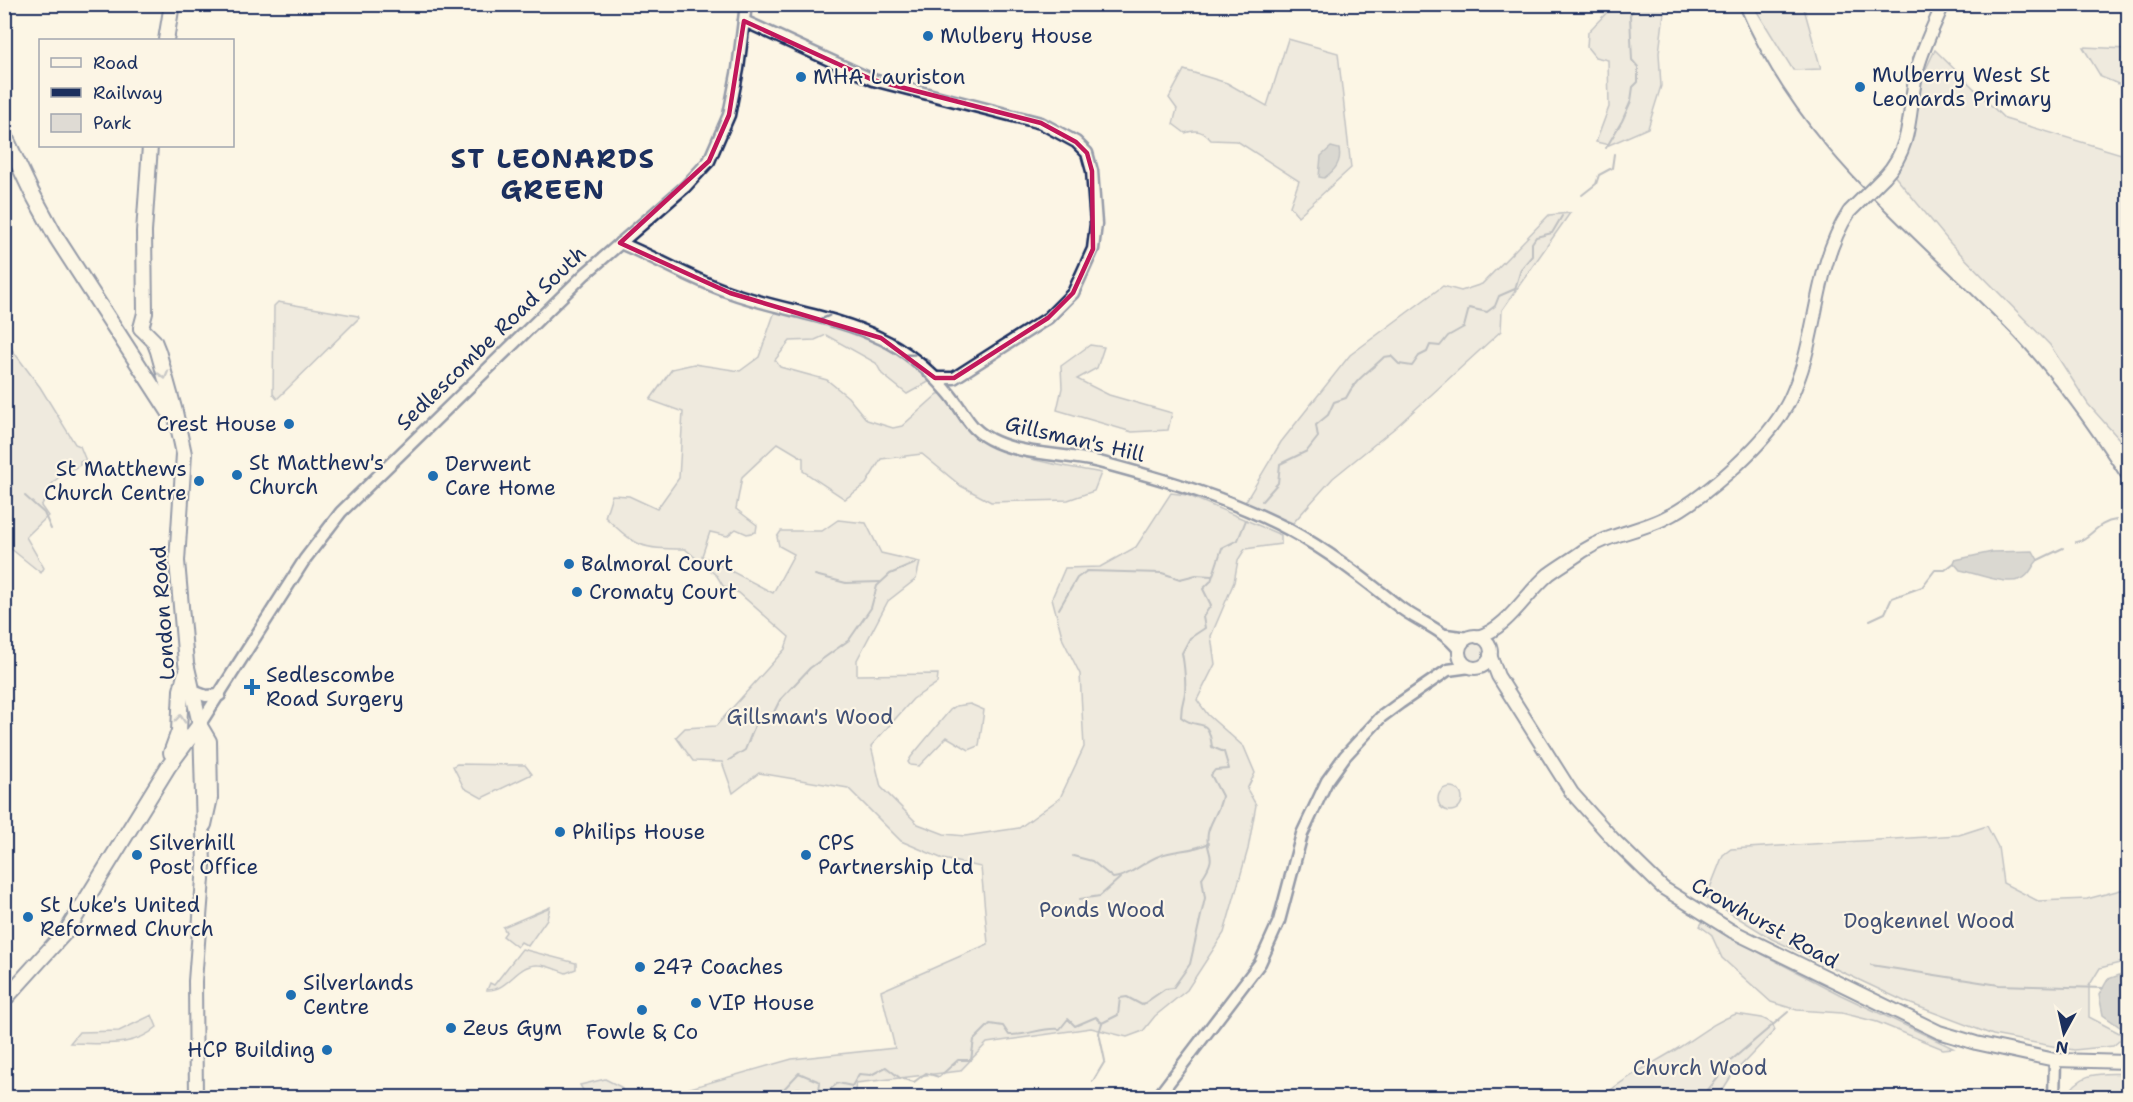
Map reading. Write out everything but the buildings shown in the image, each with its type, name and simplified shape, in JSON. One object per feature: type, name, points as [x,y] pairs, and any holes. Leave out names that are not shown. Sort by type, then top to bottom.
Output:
[{"type":"main road","points":[[166,39],[172,4]]},
{"type":"main road","points":[[1497,676],[1463,663],[1459,652],[1462,643],[1497,628],[1549,574],[1588,548],[1611,536],[1662,519],[1690,503],[1715,483],[1773,426],[1794,392],[1802,367],[1822,273],[1830,250],[1849,212],[1900,158],[1907,136],[1921,56],[1943,4]]},
{"type":"main road","name":"London Road","points":[[4,134],[56,237],[178,426]]},
{"type":"main road","points":[[133,355],[131,340],[141,328],[145,313],[144,232],[150,147]]},
{"type":"main road","points":[[112,322],[123,328],[141,328]]},
{"type":"main road","name":"London Road","points":[[141,328],[154,341],[178,426],[184,465],[177,561],[187,671],[200,724]]},
{"type":"main road","points":[[1474,668],[1486,663],[1497,628]]},
{"type":"main road","points":[[1474,637],[1490,651]]},
{"type":"main road","name":"Crowhurst Road","points":[[1490,651],[1497,676],[1572,793],[1612,839],[1664,888],[1732,931],[1939,1032],[1985,1046],[2055,1060],[2128,1062]]},
{"type":"main road","points":[[168,767],[178,731],[181,690],[187,671]]},
{"type":"main road","points":[[4,1000],[68,929],[168,767],[200,724]]},
{"type":"main road","points":[[196,1098],[195,981],[204,882],[200,724]]},
{"type":"street","name":"Sedlescombe Road South","points":[[200,724],[305,559],[341,512],[484,371],[620,243],[685,186],[708,161],[729,115],[746,4]]},
{"type":"street","points":[[744,21],[873,81],[1041,123],[1076,142],[1087,153],[1092,171],[1096,224],[1093,249],[1084,272],[1062,307],[954,378],[935,378]]},
{"type":"street","name":"Gillsman's Hill","points":[[620,243],[730,293],[881,338],[935,378],[950,393],[960,413],[974,429],[997,443],[1022,450],[1070,456],[1136,472],[1209,495],[1285,528],[1361,576],[1413,618],[1445,635],[1459,652]]},
{"type":"street","points":[[950,393],[954,378]]},
{"type":"street","points":[[1445,635],[1474,637]]},
{"type":"street","points":[[1157,1098],[1249,979],[1271,943],[1286,898],[1302,834],[1327,781],[1345,756],[1381,717],[1448,670],[1459,652]]},
{"type":"street","points":[[1448,670],[1474,668]]},
{"type":"street","points":[[190,690],[206,696],[220,694]]},
{"type":"street","points":[[2054,1098],[2055,1060]]},
{"type":"highlighted area","points":[[744,21],[873,80],[1041,123],[1076,142],[1087,153],[1092,171],[1093,249],[1073,293],[1048,318],[954,378],[935,378],[881,338],[730,293],[620,243],[709,161],[729,115]]},
{"type":"green space","points":[[1614,5],[1665,5],[1659,53],[1661,86],[1648,128],[1609,145],[1596,142],[1609,107],[1608,60],[1595,57],[1587,47],[1588,32]]},
{"type":"green space","points":[[1753,5],[1803,5],[1821,69],[1793,70]]},
{"type":"green space","points":[[1288,39],[1338,53],[1351,168],[1298,216],[1290,206],[1299,181],[1237,141],[1211,140],[1196,131],[1185,133],[1173,124],[1177,109],[1169,98],[1184,70],[1227,83],[1267,106]]},
{"type":"green space","points":[[2083,47],[2128,49],[2128,88],[2101,77]]},
{"type":"green space","points":[[1935,50],[2005,119],[2128,156],[2128,449],[2088,404],[2050,345],[1951,244],[1893,174],[1907,156],[1923,75]]},
{"type":"green space","points":[[1570,213],[1502,310],[1501,331],[1396,427],[1333,478],[1293,523],[1244,504],[1281,442],[1350,355],[1443,286],[1461,291],[1482,284],[1549,215]]},
{"type":"green space","points":[[278,302],[359,318],[277,399],[273,394],[274,306]]},
{"type":"green space","points":[[782,308],[887,341],[930,361],[932,380],[907,394],[882,374],[876,363],[826,335],[815,340],[790,341],[775,360],[780,367],[827,380],[848,397],[867,420],[893,428],[902,426],[938,394],[944,393],[966,428],[995,447],[1030,459],[1101,473],[1094,491],[1068,500],[991,502],[961,486],[922,454],[881,459],[866,484],[845,499],[803,471],[803,458],[778,443],[742,477],[736,509],[757,525],[756,532],[747,534],[736,529],[727,536],[710,532],[702,556],[773,593],[794,554],[779,546],[777,537],[781,531],[822,531],[838,520],[866,523],[881,553],[920,562],[916,579],[888,601],[857,660],[857,675],[938,674],[937,683],[913,699],[871,746],[881,787],[918,824],[944,834],[965,836],[1019,828],[1060,798],[1084,747],[1080,674],[1063,640],[1052,598],[1065,568],[1100,567],[1136,547],[1171,493],[1187,495],[1281,535],[1281,544],[1245,549],[1238,560],[1234,582],[1211,636],[1215,664],[1197,700],[1208,715],[1244,747],[1255,773],[1247,789],[1256,805],[1248,849],[1224,933],[1187,990],[1155,1016],[1143,1031],[1127,1037],[1091,1028],[987,1043],[960,1071],[856,1083],[854,1097],[821,1097],[815,1092],[798,1088],[766,1097],[659,1097],[792,1059],[895,1048],[881,991],[988,944],[981,867],[943,859],[901,841],[848,788],[759,773],[733,793],[722,762],[693,761],[676,737],[685,728],[716,726],[785,649],[789,637],[739,593],[723,586],[717,576],[685,549],[648,547],[640,544],[625,535],[605,517],[612,495],[629,496],[657,509],[679,478],[683,412],[650,400],[672,369],[694,364],[740,371],[759,357],[774,314]]},
{"type":"green space","points":[[4,339],[40,387],[75,444],[80,446],[86,461],[80,461],[80,465],[52,484],[41,506],[48,516],[26,537],[44,568],[41,573],[5,544]]},
{"type":"green space","points":[[1090,345],[1104,347],[1097,368],[1077,379],[1109,395],[1172,413],[1168,430],[1132,432],[1057,410],[1062,388],[1061,366]]},
{"type":"green space","points":[[1475,640],[1483,644],[1487,652],[1483,660],[1475,664],[1467,660],[1463,652],[1467,644]]},
{"type":"green space","points":[[970,704],[984,710],[979,746],[969,750],[947,737],[919,766],[910,765],[908,762],[911,757],[950,710],[956,706]]},
{"type":"green space","points":[[457,764],[525,765],[532,774],[482,798],[464,788],[453,766]]},
{"type":"green space","points":[[1450,787],[1455,788],[1461,794],[1461,804],[1455,810],[1450,811],[1445,810],[1439,804],[1438,799],[1439,794],[1445,788]]},
{"type":"green space","name":"Dogkennel Wood","points":[[1987,826],[1998,847],[2003,883],[2038,901],[2087,899],[2128,888],[2128,961],[2100,968],[2089,986],[2089,1017],[2125,1036],[2113,1046],[2074,1050],[1993,1035],[1906,1002],[1772,939],[1706,898],[1723,855],[1731,849],[1959,835]]},
{"type":"green space","points":[[550,907],[547,919],[528,946],[521,942],[517,947],[503,936],[506,932],[503,927]]},
{"type":"green space","points":[[1703,921],[1717,925],[1762,954],[1841,995],[1953,1048],[1943,1049],[1877,1022],[1842,1013],[1797,1010],[1771,1002],[1722,958],[1711,934],[1700,926]]},
{"type":"green space","points":[[522,949],[576,963],[576,969],[566,973],[545,966],[530,966],[501,986],[487,990],[490,983],[494,985]]},
{"type":"green space","name":"Church Wood","points":[[1736,1014],[1762,1018],[1772,1023],[1775,1030],[1732,1075],[1718,1097],[1602,1097],[1630,1076]]},
{"type":"green space","points":[[152,1015],[157,1027],[137,1039],[105,1044],[70,1043],[79,1032],[119,1031]]},
{"type":"green space","points":[[2128,1073],[2128,1097],[2066,1097],[2078,1082],[2092,1075]]},
{"type":"green space","points":[[605,1079],[621,1087],[626,1097],[573,1097],[584,1092],[580,1085]]},
{"type":"shaded area","points":[[1331,147],[1339,149],[1338,162],[1328,175],[1324,178],[1319,177],[1321,156]]},
{"type":"shaded area","points":[[2033,551],[2038,560],[2027,575],[2013,581],[2004,581],[1960,570],[1954,563],[1955,560],[1992,552]]},
{"type":"shaded area","points":[[2128,972],[2128,1028],[2120,1027],[2103,1015],[2099,995],[2108,979]]},
{"type":"waterway","points":[[1606,148],[1622,121],[1631,101],[1633,87],[1638,82],[1638,67],[1632,60],[1630,15],[1636,4]]},
{"type":"waterway","points":[[1582,195],[1596,184],[1599,175],[1612,168],[1614,154]]},
{"type":"waterway","points":[[1262,501],[1278,483],[1280,464],[1307,451],[1318,437],[1316,425],[1328,415],[1334,402],[1346,398],[1358,381],[1384,357],[1391,356],[1399,364],[1412,366],[1419,356],[1427,352],[1430,345],[1440,346],[1448,336],[1464,327],[1469,308],[1487,312],[1495,306],[1499,296],[1515,289],[1521,269],[1532,256],[1532,243],[1536,237],[1552,233],[1562,216]]},
{"type":"waterway","points":[[25,496],[44,513],[51,529]]},
{"type":"waterway","points":[[770,1098],[781,1092],[799,1073],[820,1082],[819,1092],[829,1090],[838,1083],[852,1086],[859,1074],[871,1075],[886,1067],[900,1078],[914,1082],[926,1073],[939,1077],[958,1060],[971,1060],[974,1040],[990,1024],[1003,1026],[1009,1035],[1016,1035],[1060,1029],[1068,1019],[1075,1026],[1096,1017],[1102,1023],[1118,1015],[1120,998],[1127,997],[1142,1005],[1165,989],[1173,988],[1190,964],[1205,898],[1202,878],[1211,858],[1207,840],[1208,833],[1222,796],[1211,775],[1215,770],[1229,769],[1224,752],[1212,747],[1208,730],[1202,725],[1181,717],[1185,693],[1182,653],[1190,638],[1205,628],[1203,617],[1211,605],[1203,589],[1211,581],[1222,548],[1238,540],[1246,520]]},
{"type":"waterway","points":[[2076,542],[2081,541],[2098,527],[2116,520]]},
{"type":"waterway","points":[[2038,560],[2063,548]]},
{"type":"waterway","points":[[729,760],[745,750],[755,725],[774,712],[780,700],[810,668],[849,640],[871,608],[877,586],[890,574],[916,563]]},
{"type":"waterway","points":[[1870,620],[1885,613],[1892,598],[1922,587],[1935,570],[1945,570],[1954,563]]},
{"type":"waterway","points":[[1059,609],[1077,578],[1087,571],[1162,573],[1180,579],[1196,575],[1212,576]]},
{"type":"waterway","points":[[815,575],[846,583],[880,582]]},
{"type":"waterway","points":[[1073,856],[1092,861],[1113,878],[1125,875],[1159,856],[1209,843]]},
{"type":"waterway","points":[[1080,899],[1100,896],[1120,878]]},
{"type":"waterway","points":[[1871,965],[1999,985],[2103,988]]},
{"type":"waterway","points":[[1701,1098],[1718,1078],[1721,1069],[1788,1012]]},
{"type":"waterway","points":[[1093,1081],[1105,1061],[1099,1033],[1102,1023]]},
{"type":"railway","points":[[1738,4],[1762,53],[1789,98],[1820,139],[1888,213],[2000,322],[2035,360],[2084,423],[2128,488]]},
{"type":"place","name":"Mulbery House","points":[[928,36]]},
{"type":"place","name":"MHA Lauriston","points":[[801,77]]},
{"type":"place","name":"Mulberry West St Leonards Primary","points":[[1860,87]]},
{"type":"place","name":"Crest House","points":[[289,424]]},
{"type":"place","name":"St Matthew's Church","points":[[237,475]]},
{"type":"place","name":"Derwent Care Home","points":[[433,476]]},
{"type":"place","name":"St Matthews Church Centre","points":[[199,481]]},
{"type":"place","name":"Balmoral Court","points":[[569,564]]},
{"type":"place","name":"Cromaty Court","points":[[577,592]]},
{"type":"place","name":"Sedlescombe Road Surgery","points":[[252,687]]},
{"type":"place","name":"Philips House","points":[[560,832]]},
{"type":"place","name":"Silverhill Post Office","points":[[137,855]]},
{"type":"place","name":"CPS Partnership Ltd","points":[[806,855]]},
{"type":"place","name":"St Luke's United Reformed Church","points":[[28,917]]},
{"type":"place","name":"247 Coaches","points":[[640,967]]},
{"type":"place","name":"Silverlands Centre","points":[[291,995]]},
{"type":"place","name":"VIP House","points":[[696,1003]]},
{"type":"place","name":"Fowle & Co","points":[[642,1010]]},
{"type":"place","name":"Zeus Gym","points":[[451,1028]]},
{"type":"place","name":"HCP Building","points":[[327,1050]]},
{"type":"district","name":"ST LEONARDS GREEN","points":[[553,174]]},
{"type":"park label","name":"Gillsman's Wood","points":[[810,717]]},
{"type":"park label","name":"Ponds Wood","points":[[1102,910]]}]
